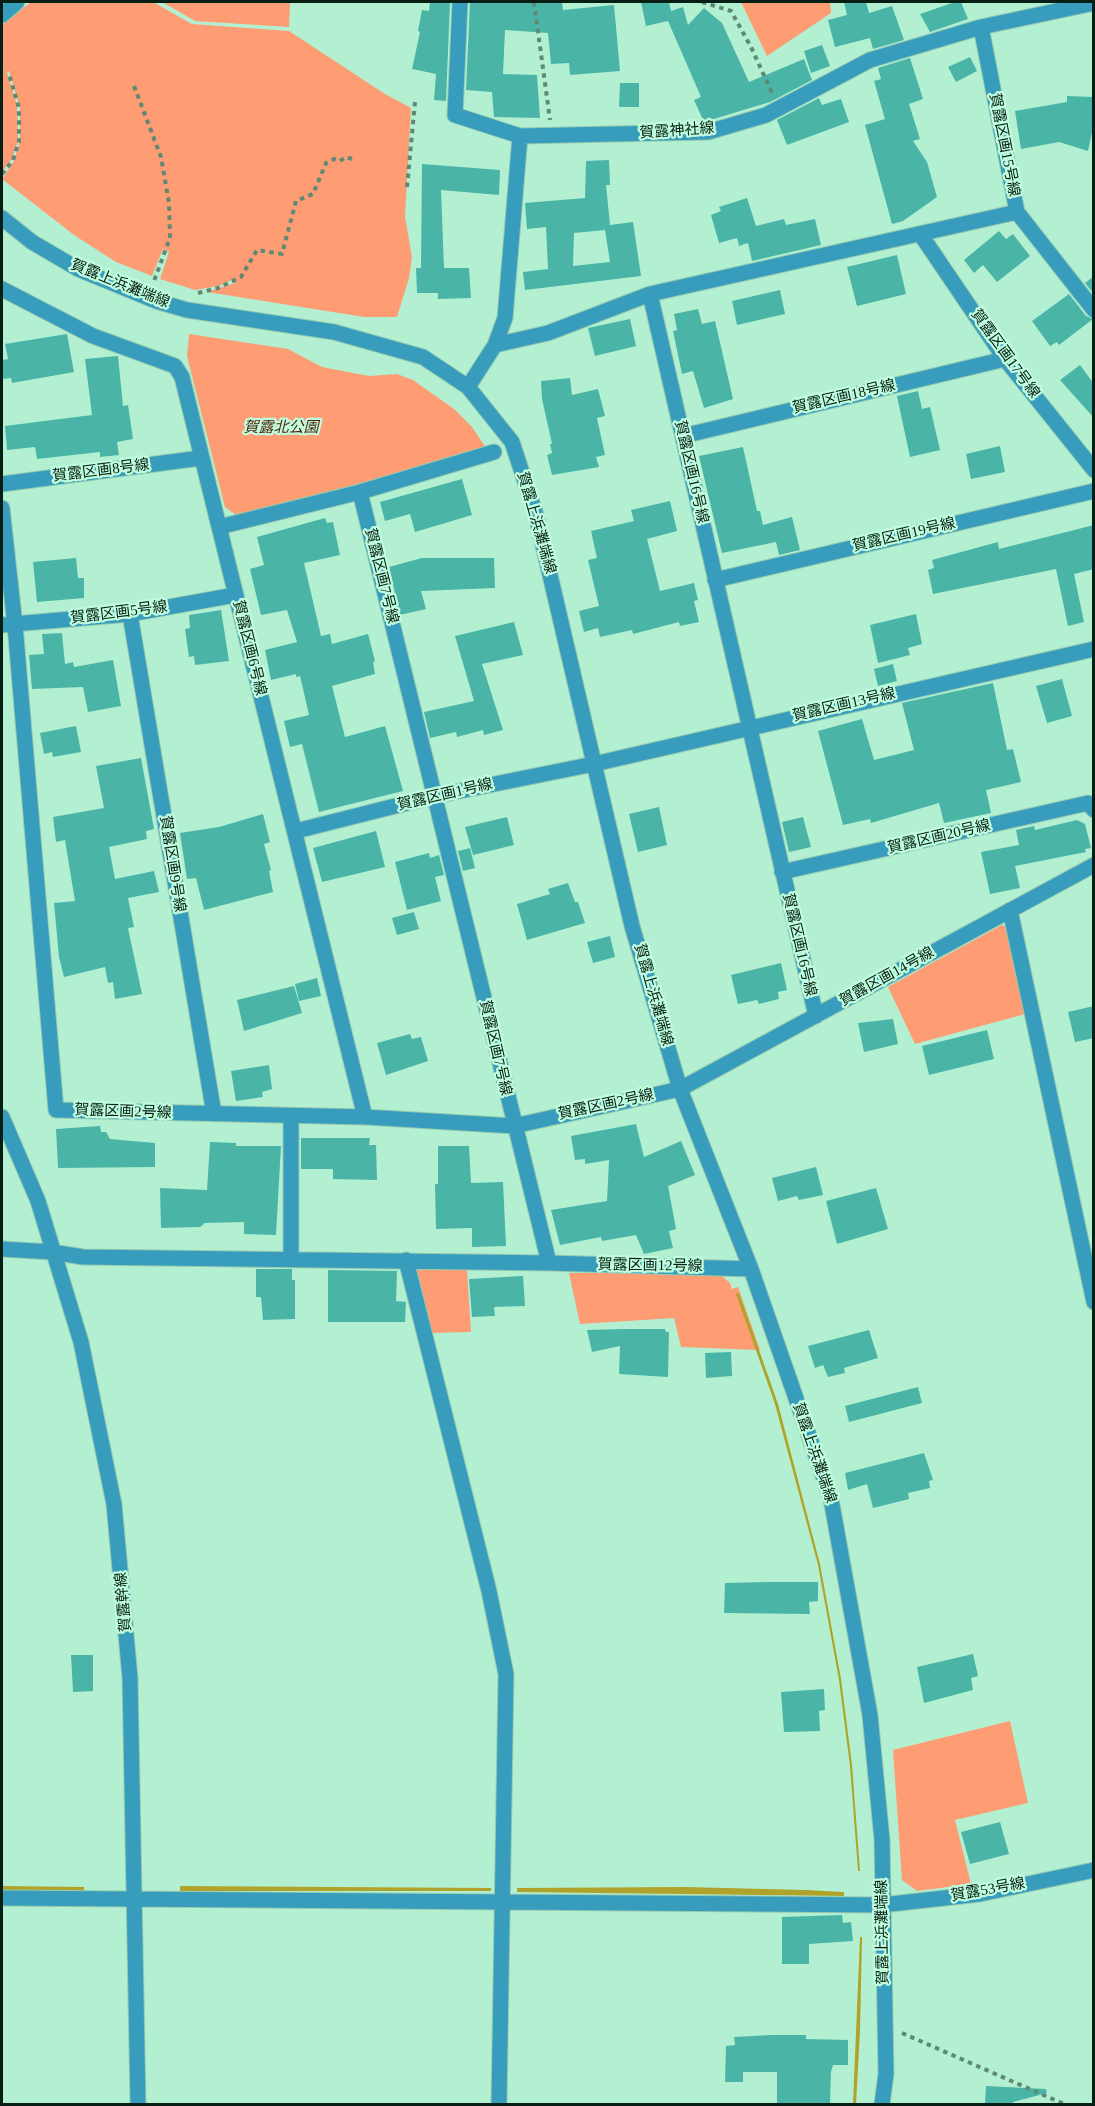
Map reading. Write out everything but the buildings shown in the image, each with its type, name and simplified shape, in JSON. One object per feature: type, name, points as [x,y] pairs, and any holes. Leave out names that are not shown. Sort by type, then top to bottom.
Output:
[{"type":"street","points":[[2,15],[17,2]]},
{"type":"street","name":"賀露神社線","points":[[459,2],[455,115],[520,136],[708,132],[766,115],[870,60],[981,27],[1094,3]]},
{"type":"street","name":"賀露区画15号線","points":[[981,27],[1017,212],[1094,310]]},
{"type":"street","points":[[468,387],[495,345],[505,318],[520,136]]},
{"type":"street","points":[[495,345],[548,333],[650,294],[1017,212]]},
{"type":"street","name":"賀露上浜灘端線","points":[[2,218],[32,242],[78,269],[156,302],[188,310],[345,335],[423,357],[468,387],[512,442],[526,483],[558,599],[632,926],[680,1089],[751,1269],[831,1499],[870,1715],[882,1840],[886,2074],[882,2104]]},
{"type":"street","name":"賀露区画17号線","points":[[921,235],[1005,359],[1094,470]]},
{"type":"street","name":"賀露区画6号線","points":[[2,289],[93,336],[175,366],[182,377],[365,1117]]},
{"type":"street","name":"賀露区画16号線","points":[[650,294],[747,727],[816,1016]]},
{"type":"street","name":"賀露区画18号線","points":[[683,436],[1005,359]]},
{"type":"street","points":[[219,527],[360,492],[494,452]]},
{"type":"street","name":"賀露区画8号線","points":[[2,484],[201,458]]},
{"type":"street","name":"賀露区画19号線","points":[[715,580],[1094,491]]},
{"type":"street","name":"賀露区画7号線","points":[[360,492],[549,1263]]},
{"type":"street","name":"賀露区画2号線","points":[[2,508],[8,625],[56,1110],[365,1117],[514,1126],[680,1089]]},
{"type":"street","name":"賀露区画5号線","points":[[8,625],[130,614],[235,595]]},
{"type":"street","name":"賀露区画9号線","points":[[130,614],[214,1114]]},
{"type":"street","name":"賀露区画13号線","points":[[594,764],[1094,648]]},
{"type":"street","name":"賀露区画1号線","points":[[296,831],[435,796],[594,764]]},
{"type":"street","name":"賀露区画20号線","points":[[782,872],[1088,803],[1094,810]]},
{"type":"street","name":"賀露区画14号線","points":[[680,1089],[1094,865]]},
{"type":"street","points":[[1010,910],[1094,1302]]},
{"type":"street","points":[[291,1116],[291,1259]]},
{"type":"street","name":"賀露幹線","points":[[2,1117],[38,1201],[81,1342],[114,1504],[130,1678],[138,2104]]},
{"type":"street","points":[[2,1250],[52,1252],[83,1257],[549,1263]]},
{"type":"street","points":[[406,1260],[502,1647],[506,1674],[499,2104]]},
{"type":"street","name":"賀露区画12号線","points":[[549,1263],[751,1269]]},
{"type":"street","name":"賀露53号線","points":[[2,1898],[882,1905],[980,1894],[1094,1870]]},
{"type":"path","points":[[534,2],[552,135]]},
{"type":"path","points":[[702,2],[731,11],[751,47],[778,108]]},
{"type":"path","points":[[2,174],[13,159],[19,141],[19,108],[9,74]]},
{"type":"path","points":[[134,86],[161,157],[169,195],[170,238],[154,282]]},
{"type":"path","points":[[407,187],[415,102]]},
{"type":"path","points":[[196,293],[207,288],[218,288],[241,277],[257,250],[282,254],[296,201],[313,194],[321,171],[329,161],[340,161],[346,157],[355,160]]},
{"type":"path","points":[[885,2025],[945,2054],[1064,2104]]},
{"type":"green space","points":[[31,2],[153,2],[192,24],[289,31],[385,94],[411,108],[405,217],[412,257],[409,278],[397,317],[364,317],[207,292],[235,283],[234,279],[219,286],[195,290],[160,279],[169,252],[163,249],[152,276],[116,262],[74,235],[2,179],[14,161],[20,141],[20,108],[9,71],[7,72],[17,105],[18,141],[12,159],[2,172],[2,25]]},
{"type":"green space","points":[[162,2],[290,2],[289,27],[195,21]]},
{"type":"green space","points":[[741,2],[830,2],[831,13],[767,56]]},
{"type":"green space","name":"賀露北公園","points":[[189,334],[288,349],[322,367],[369,376],[397,374],[413,380],[454,409],[472,427],[488,451],[236,515],[225,507],[187,356]]},
{"type":"green space","points":[[1002,925],[1009,929],[1029,1013],[915,1044],[888,987]]},
{"type":"green space","points":[[413,1269],[467,1270],[471,1332],[429,1333]]},
{"type":"green space","points":[[717,1272],[730,1283],[732,1289],[738,1287],[760,1350],[681,1347],[674,1318],[580,1324],[569,1273]]},
{"type":"green space","points":[[1010,1721],[1028,1803],[955,1820],[971,1884],[917,1891],[902,1880],[893,1750]]},
{"type":"shaded area","points":[[739,1293],[778,1404],[820,1564],[841,1679],[852,1765],[860,1871],[858,1871],[850,1766],[839,1680],[818,1565],[775,1404],[736,1294]]},
{"type":"shaded area","points":[[2,1886],[84,1887],[84,1891],[2,1890]]},
{"type":"shaded area","points":[[180,1886],[491,1888],[491,1891],[180,1891]]},
{"type":"shaded area","points":[[685,1887],[844,1892],[844,1896],[517,1892],[517,1888]]},
{"type":"shaded area","points":[[860,1937],[862,1937],[860,2031],[856,2104],[853,2104]]}]
